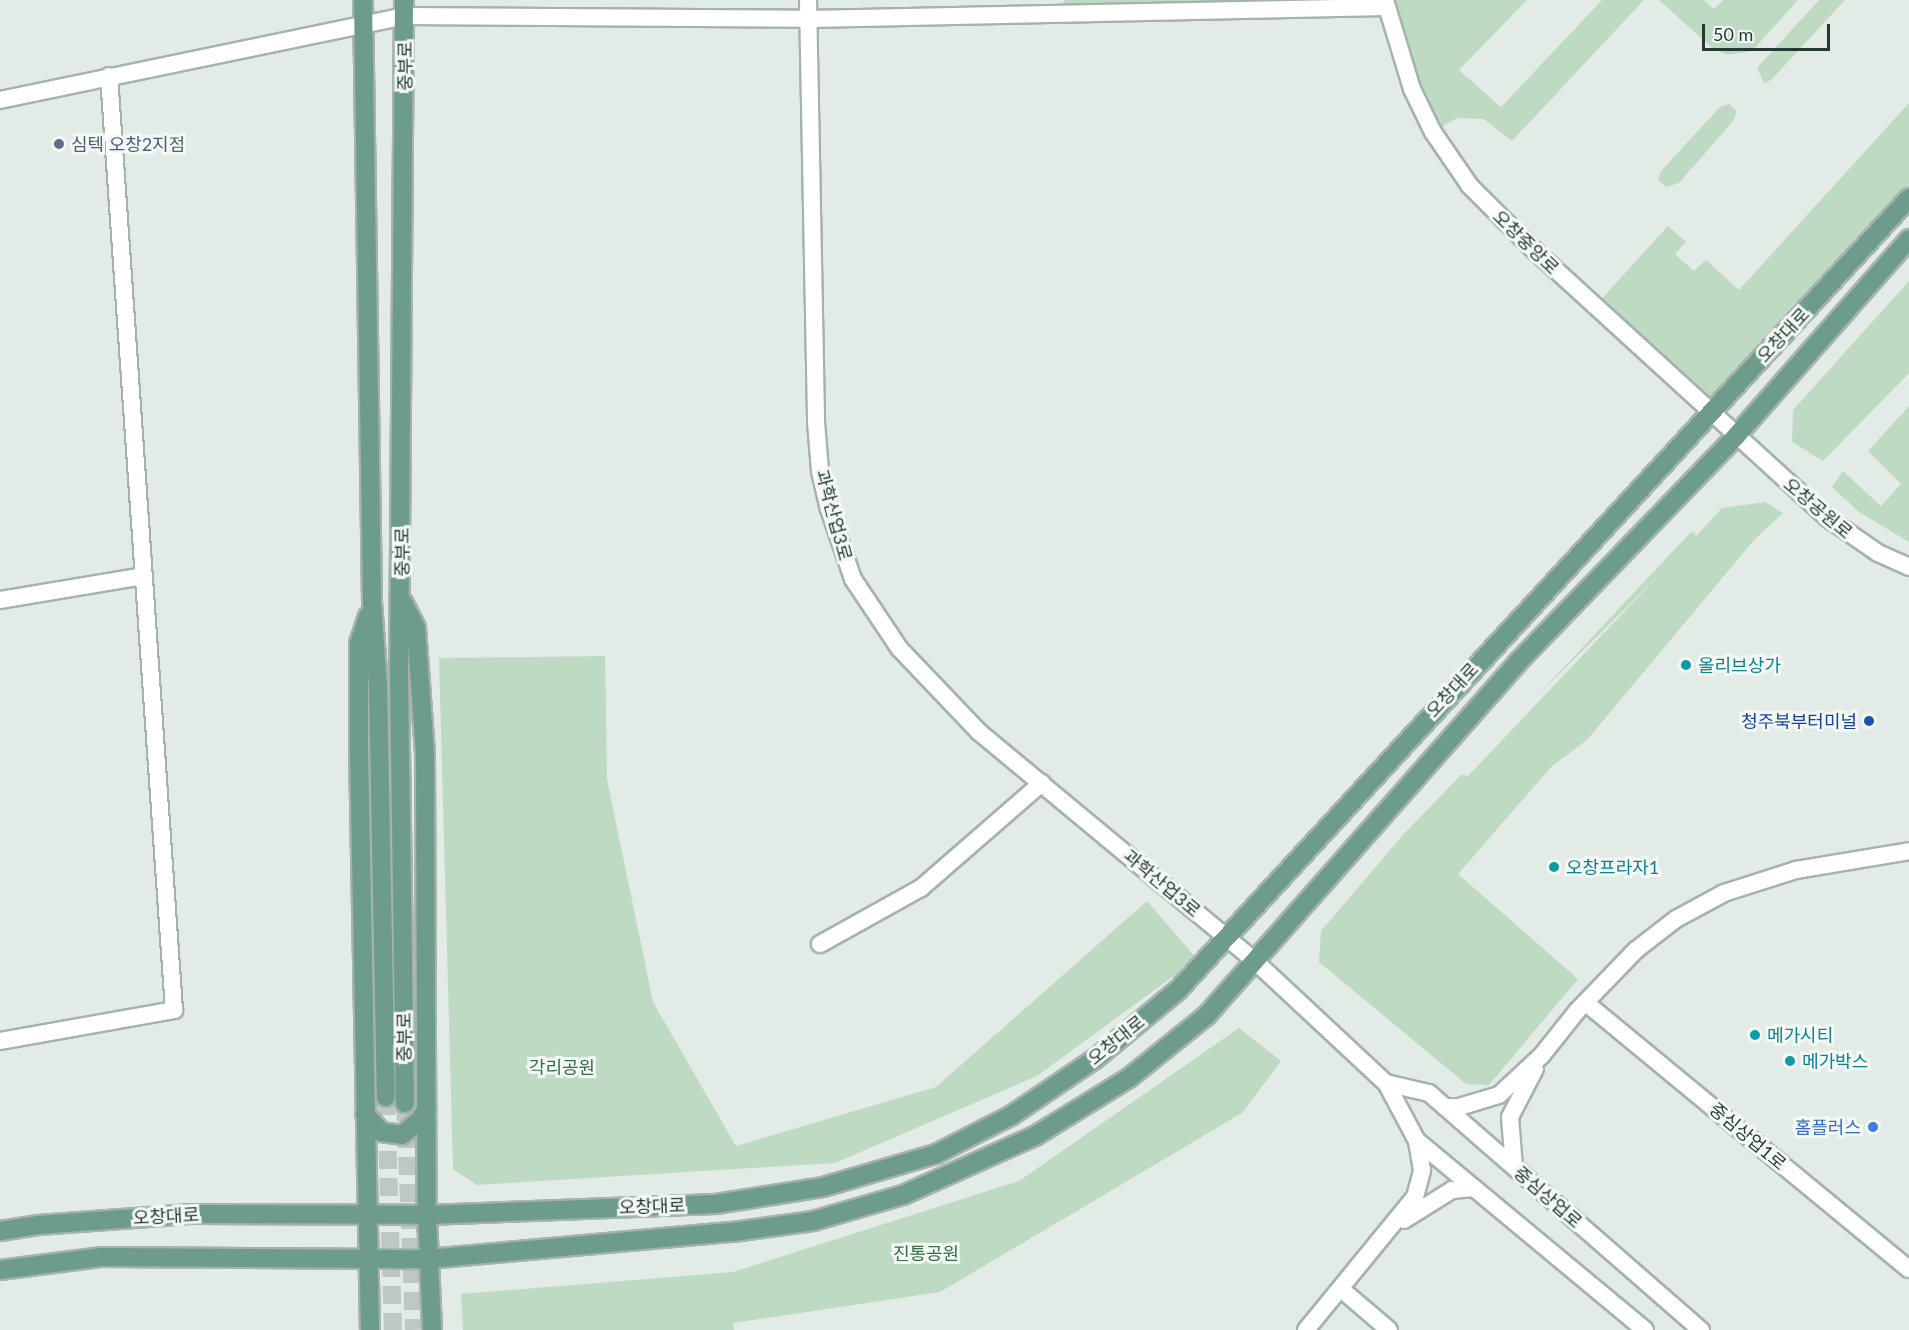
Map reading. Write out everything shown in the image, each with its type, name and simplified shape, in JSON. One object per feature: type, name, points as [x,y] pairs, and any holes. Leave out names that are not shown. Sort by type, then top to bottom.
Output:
[{"type":"main road","name":"중부로","points":[[363,0],[372,602],[378,686],[386,1096]]},
{"type":"main road","name":"중부로","points":[[405,8],[402,600],[399,678],[405,1103]]},
{"type":"main road","name":"오창대로","points":[[0,1231],[38,1225],[191,1214],[427,1215],[716,1204],[823,1187],[936,1154],[1012,1115],[1095,1059],[1178,990],[1909,198]]},
{"type":"main road","name":"오창대로","points":[[0,1270],[102,1257],[428,1259],[733,1232],[813,1221],[903,1195],[1035,1136],[1129,1078],[1207,1015],[1518,662],[1737,435],[1909,239]]},
{"type":"main road","points":[[402,600],[416,628],[425,755],[427,1215],[432,1330]]},
{"type":"main road","points":[[370,1330],[365,1114],[360,644],[372,602]]},
{"type":"main road","points":[[365,1114],[381,1132],[402,1135],[420,1120],[426,1109]]},
{"type":"street","name":"과학산업3로","points":[[808,0],[816,422],[820,471],[837,540],[853,579],[899,648],[979,732],[1255,961]]},
{"type":"street","points":[[0,100],[109,76],[364,26],[405,8],[808,19],[1385,4]]},
{"type":"street","name":"오창중앙로","points":[[1385,4],[1412,89],[1433,132],[1470,186],[1534,250],[1737,435]]},
{"type":"street","points":[[0,1041],[174,1010],[109,76]]},
{"type":"street","name":"오창공원로","points":[[1737,435],[1826,517],[1878,553],[1909,567]]},
{"type":"street","points":[[0,600],[144,576]]},
{"type":"street","points":[[820,944],[921,888],[1042,783]]},
{"type":"street","points":[[1445,1107],[1459,1107],[1499,1095],[1542,1055],[1586,1003],[1636,950],[1677,919],[1724,893],[1796,870],[1909,850]]},
{"type":"street","name":"중심상업로","points":[[1255,961],[1386,1083],[1417,1141],[1644,1330]]},
{"type":"street","name":"중심상업1로","points":[[1586,1003],[1909,1269]]},
{"type":"street","points":[[1514,1167],[1510,1116],[1542,1055]]},
{"type":"street","name":"중심상업로","points":[[1386,1083],[1429,1093],[1701,1330]]},
{"type":"street","points":[[1306,1330],[1395,1225],[1415,1197],[1422,1170],[1417,1141]]},
{"type":"street","points":[[1395,1225],[1452,1190],[1474,1188]]},
{"type":"street","points":[[1341,1289],[1389,1330]]},
{"type":"green space","points":[[1064,0],[1231,0],[1229,9],[1061,12]]},
{"type":"green space","points":[[1385,0],[1527,0],[1459,70],[1501,107],[1602,0],[1644,0],[1512,141],[1484,119],[1457,118],[1433,132]]},
{"type":"green space","points":[[1659,0],[1704,0],[1714,9],[1723,0],[1798,0],[1752,51],[1727,55],[1711,47]]},
{"type":"green space","points":[[1819,0],[1845,0],[1771,80],[1764,83],[1757,68]]},
{"type":"green space","points":[[1909,103],[1909,196],[1712,412],[1595,306],[1668,226],[1686,242],[1675,254],[1694,271],[1706,260],[1739,290]]},
{"type":"green space","points":[[1729,104],[1737,111],[1733,121],[1679,183],[1666,187],[1658,180],[1661,171],[1720,107]]},
{"type":"green space","points":[[1909,281],[1909,373],[1823,461],[1792,442],[1793,410]]},
{"type":"green space","points":[[1909,406],[1909,542],[1859,512],[1832,487],[1843,471],[1881,506],[1901,484],[1868,451]]},
{"type":"green space","points":[[1765,502],[1783,513],[1754,540],[1587,740],[1552,766],[1458,874],[1578,979],[1489,1085],[1466,1084],[1319,962],[1321,931],[1402,836],[1461,775],[1468,776],[1658,576],[1535,698],[1690,533],[1695,532],[1695,537],[1722,508]]},
{"type":"green space","name":"각리공원","points":[[605,656],[607,779],[653,1002],[736,1146],[936,1087],[1147,901],[1197,959],[1037,1076],[835,1163],[477,1185],[453,1169],[439,658]]},
{"type":"green space","name":"진통공원","points":[[1239,1028],[1281,1061],[1242,1113],[940,1292],[733,1323],[734,1330],[463,1330],[461,1294],[733,1272],[1019,1181]]},
{"type":"tunnel","points":[[386,1097],[393,1330]]},
{"type":"tunnel","points":[[405,1103],[414,1330]]},
{"type":"place","name":"심텍 오창2지점","points":[[59,144]]},
{"type":"place","name":"올리브상가","points":[[1686,665]]},
{"type":"place","name":"청주북부터미널","points":[[1869,721]]},
{"type":"place","name":"오창프라자1","points":[[1554,867]]},
{"type":"place","name":"메가시티","points":[[1755,1035]]},
{"type":"place","name":"메가박스","points":[[1790,1061]]},
{"type":"place","name":"홈플러스","points":[[1873,1127]]}]
